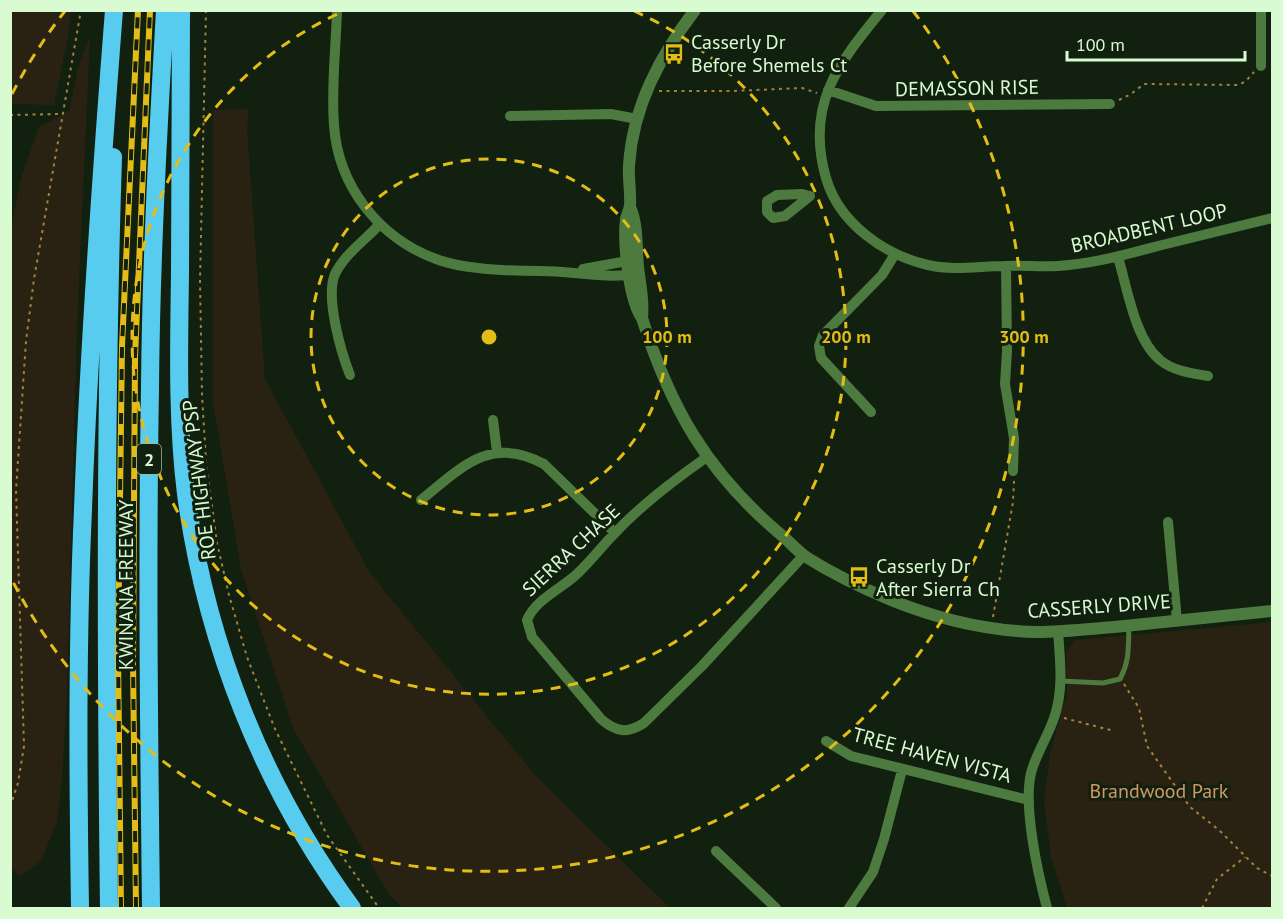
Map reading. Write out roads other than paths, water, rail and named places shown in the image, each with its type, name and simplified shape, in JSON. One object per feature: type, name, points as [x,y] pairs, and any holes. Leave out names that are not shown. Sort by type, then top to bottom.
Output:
[{"type":"highway","points":[[80,909],[79,725],[82,512],[98,222],[114,10]]},
{"type":"highway","name":"KWINANA FREEWAY","points":[[109,909],[106,663],[108,379],[118,10]]},
{"type":"highway","name":"KWINANA FREEWAY","points":[[151,909],[148,643],[150,385],[165,10]]},
{"type":"highway","points":[[181,10],[179,385],[182,457],[193,538],[216,635],[254,737],[298,826],[352,909]]},
{"type":"street","points":[[338,10],[333,124],[337,147],[348,179],[360,202],[380,225],[415,249],[438,260],[509,272],[568,272],[616,276],[634,274]]},
{"type":"street","name":"CASSERLY DRIVE","points":[[695,10],[668,47],[647,88],[637,118],[629,164],[630,207],[635,218],[632,260],[643,304],[642,318],[667,387],[707,457],[724,480],[760,517],[804,555],[859,585],[940,617],[992,628],[1058,632],[1272,611]]},
{"type":"street","name":"BROADBENT LOOP","points":[[882,10],[841,62],[827,93],[819,120],[818,138],[820,157],[829,189],[839,207],[875,243],[895,254],[929,266],[1065,266],[1118,257],[1272,218]]},
{"type":"street","points":[[1261,10],[1261,66]]},
{"type":"street","name":"DEMASSON RISE","points":[[827,93],[876,106],[1110,104]]},
{"type":"street","points":[[510,116],[611,114],[637,118]]},
{"type":"street","points":[[810,196],[829,189]]},
{"type":"street","points":[[350,375],[339,347],[332,296],[334,276],[342,264],[380,225]]},
{"type":"street","points":[[871,412],[821,358],[819,346],[823,334],[882,275],[895,254]]},
{"type":"street","points":[[1118,257],[1139,329],[1149,348],[1159,360],[1171,367],[1208,376]]},
{"type":"street","points":[[568,272],[632,260]]},
{"type":"street","points":[[1006,266],[1005,384],[1014,438],[1013,471]]},
{"type":"street","points":[[493,420],[497,452]]},
{"type":"street","points":[[421,500],[476,459],[497,452],[514,452],[544,464],[615,533]]},
{"type":"street","name":"SIERRA CHASE","points":[[707,457],[676,478],[615,533],[576,576],[537,605],[527,620],[532,637],[601,719],[611,728],[621,731],[635,729],[672,697],[804,555]]},
{"type":"street","points":[[1168,522],[1177,621]]},
{"type":"street","points":[[1047,909],[1033,843],[1029,800],[1031,773],[1055,716],[1061,681],[1058,632]]},
{"type":"street","name":"TREE HAVEN VISTA","points":[[826,741],[851,756],[1029,800]]},
{"type":"street","points":[[849,909],[873,872],[902,770]]},
{"type":"street","points":[[716,851],[776,909]]},
{"type":"lane","points":[[1061,681],[1103,683],[1120,679],[1127,666],[1129,655],[1129,626]]},
{"type":"railway","points":[[121,908],[118,653],[122,346],[138,10]]},
{"type":"railway","points":[[136,908],[133,662],[135,357],[150,10]]},
{"type":"place","name":"Casserly Dr Before Shemels Ct","points":[[674,54]]},
{"type":"place","name":"Casserly Dr After Sierra Ch","points":[[859,577]]},
{"type":"park label","name":"Brandwood Park","points":[[1159,791]]}]
